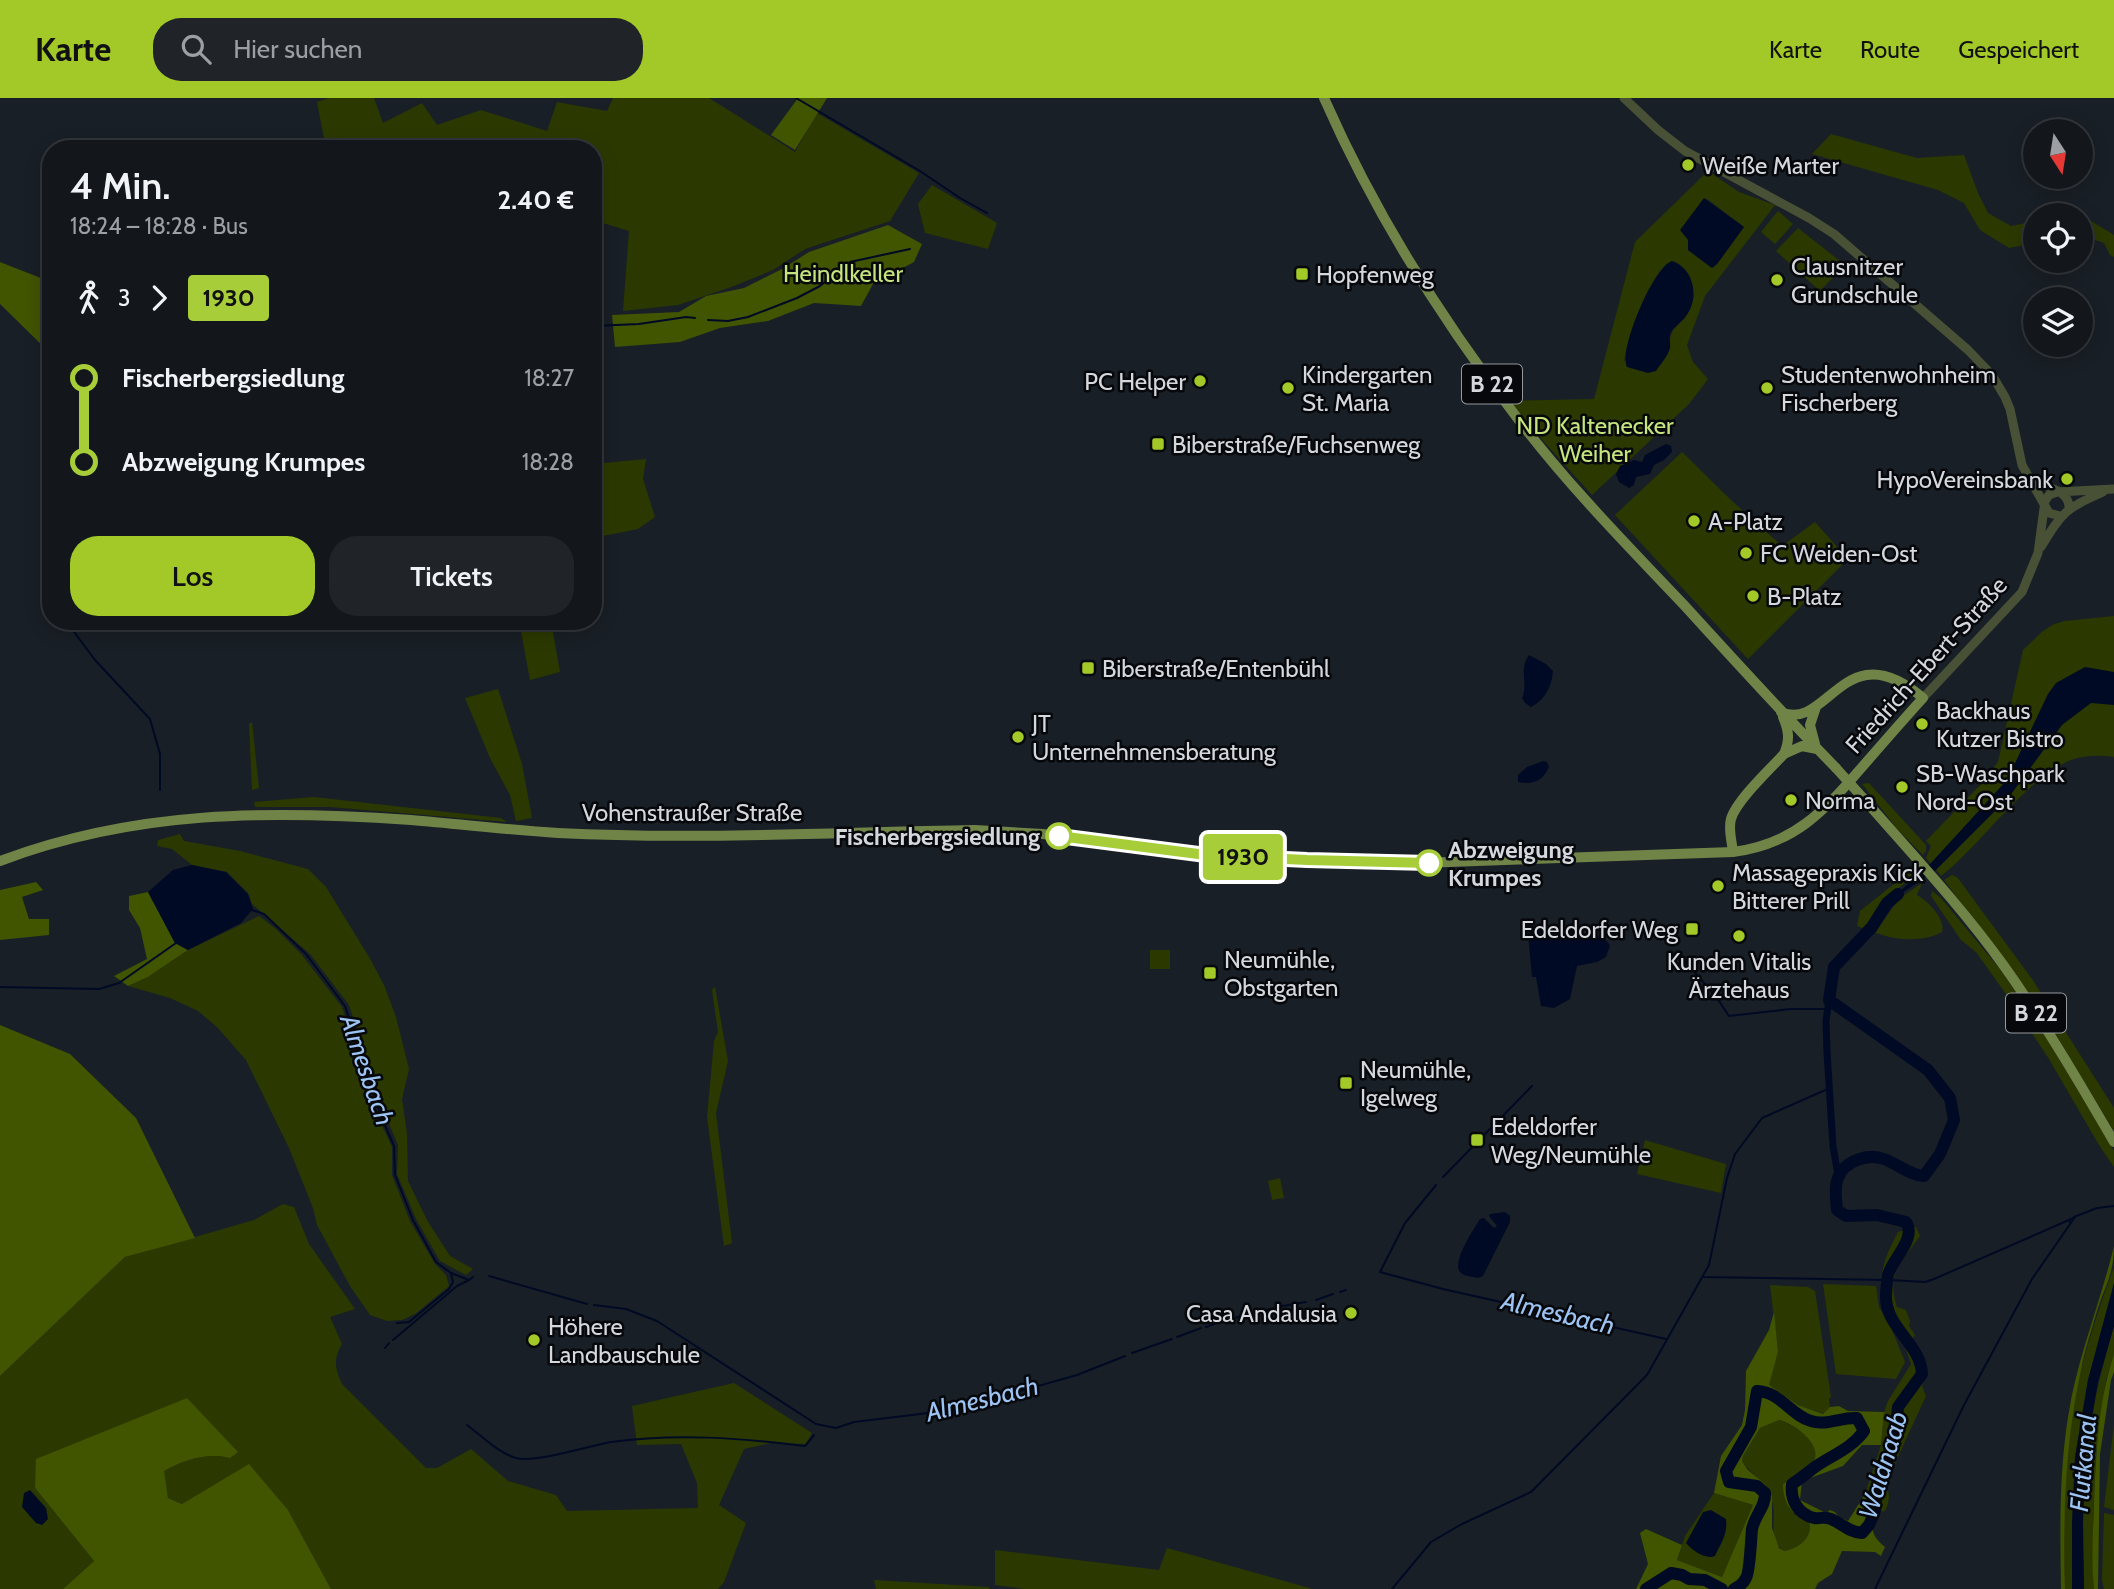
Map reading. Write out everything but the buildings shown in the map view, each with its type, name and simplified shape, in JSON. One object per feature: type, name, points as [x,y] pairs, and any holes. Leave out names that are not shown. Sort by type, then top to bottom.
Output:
[{"type":"main road","name":"B 22","points":[[1324,98],[1399,248],[1443,317],[1519,421],[1595,509],[1780,712],[1836,768],[1946,892],[2003,964],[2042,1022],[2114,1142]]},
{"type":"main road","points":[[1780,712],[1797,716],[1816,707],[1841,685],[1867,675],[1897,678],[1923,698]]},
{"type":"main road","name":"Friedrich-Ebert-Straße","points":[[1835,798],[1923,698]]},
{"type":"main road","points":[[1784,754],[1802,746],[1817,749],[1810,725],[1816,707]]},
{"type":"main road","points":[[1733,852],[1730,825],[1737,807],[1784,754],[1789,739],[1780,712]]},
{"type":"main road","name":"Vohenstraußer Straße","points":[[0,861],[22,852],[98,831],[195,817],[251,814],[394,819],[556,833],[635,836],[950,830],[1016,832],[1206,855],[1421,863],[1733,852],[1764,846],[1793,834],[1835,798]]},
{"type":"street","points":[[1624,98],[1658,130],[1685,150],[1834,234],[1968,350],[1992,375],[2006,397],[2022,465],[2049,513],[2060,516]]},
{"type":"street","points":[[2032,481],[2067,496],[2069,507]]},
{"type":"street","name":"Friedrich-Ebert-Straße","points":[[2057,492],[2111,489]]},
{"type":"street","name":"Friedrich-Ebert-Straße","points":[[1923,698],[2012,605],[2026,585],[2038,553],[2060,516],[2066,513],[2069,507],[2111,489]]},
{"type":"street","points":[[2045,505],[2047,498],[2057,492]]},
{"type":"street","name":"Friedrich-Ebert-Straße","points":[[2038,553],[2045,505]]},
{"type":"green space","points":[[329,98],[374,98],[383,123],[422,103],[437,125],[481,110],[547,131],[557,102],[607,111],[613,98],[709,98],[795,152],[817,113],[919,173],[890,221],[805,249],[773,270],[678,305],[623,311],[629,231],[602,223],[602,140],[324,140],[317,102]]},
{"type":"green space","points":[[798,98],[827,98],[795,150],[771,135]]},
{"type":"green space","points":[[1831,134],[1917,158],[1964,155],[1988,213],[2011,226],[2023,224],[2023,245],[2009,248],[1980,230],[1964,203],[1938,190],[1812,154]]},
{"type":"green space","name":"ND Kaltenecker Weiher","points":[[1708,171],[1739,192],[1775,205],[1705,296],[1687,345],[1693,362],[1708,379],[1689,404],[1592,495],[1507,401],[1594,399],[1635,242]],"holes":[[[1707,199],[1744,227],[1712,268],[1688,250],[1689,240],[1681,231]],[[1667,263],[1694,296],[1686,316],[1673,330],[1669,341],[1624,361],[1646,296]]]},
{"type":"green space","points":[[932,185],[997,223],[988,249],[925,233],[918,204]]},
{"type":"green space","points":[[1778,211],[1793,224],[1775,244],[1761,232]]},
{"type":"green space","points":[[2093,222],[2114,235],[2114,257],[2104,243],[2093,239]]},
{"type":"green space","name":"Heindlkeller","points":[[888,225],[922,244],[914,262],[873,284],[861,306],[814,303],[768,321],[720,328],[680,342],[615,347],[612,315],[679,312],[706,296],[744,288],[809,252]]},
{"type":"green space","points":[[1798,228],[1845,265],[1820,291],[1776,251]]},
{"type":"green space","points":[[0,262],[42,278],[42,345],[0,304]]},
{"type":"green space","name":"FC Weiden-Ost","points":[[1682,452],[1782,546],[1815,522],[1848,559],[1748,659],[1615,515]]},
{"type":"green space","points":[[646,459],[643,479],[655,517],[638,529],[602,536],[602,463]]},
{"type":"green space","points":[[2114,616],[2114,757],[2082,757],[2054,769],[2021,796],[1957,863],[1941,876],[1926,858],[1931,846],[1926,841],[1983,782],[1998,762],[2023,650],[2054,624]]},
{"type":"green space","points":[[521,630],[553,630],[560,672],[530,680]]},
{"type":"green space","points":[[498,689],[522,764],[532,818],[516,821],[510,795],[490,758],[465,698]]},
{"type":"green space","points":[[252,722],[259,788],[252,790],[249,724]]},
{"type":"green space","points":[[1869,783],[1926,845],[1923,855],[1898,830],[1862,784]]},
{"type":"green space","points":[[314,797],[501,818],[507,822],[330,807],[255,807],[254,802]]},
{"type":"green space","points":[[180,834],[184,841],[240,851],[308,869],[326,887],[369,957],[384,985],[396,1017],[409,1069],[402,1099],[407,1134],[408,1181],[427,1220],[450,1256],[473,1269],[466,1275],[440,1261],[416,1219],[397,1174],[398,1145],[349,1005],[310,954],[252,904],[248,893],[227,872],[192,865],[172,849],[157,846],[158,840]]},
{"type":"green space","points":[[1914,868],[1918,872],[1881,903],[1865,929],[1857,926],[1860,911]]},
{"type":"green space","points":[[1952,875],[1957,877],[2032,979],[2114,1108],[2114,1131],[2040,1008],[1944,880]]},
{"type":"green space","points":[[36,882],[43,890],[22,897],[29,919],[49,919],[49,935],[0,940],[0,890]]},
{"type":"green space","points":[[1922,883],[1917,895],[1939,916],[1942,932],[1908,939],[1875,932],[1900,898]]},
{"type":"green space","points":[[1932,891],[1941,898],[1999,968],[2039,1025],[2114,1151],[2114,1167],[2049,1059],[1976,952],[1961,940],[1931,896]]},
{"type":"green space","points":[[148,892],[175,943],[188,950],[148,977],[128,986],[114,976],[147,959],[140,928],[129,910],[129,896]]},
{"type":"green space","points":[[259,916],[302,955],[342,1007],[377,1115],[392,1147],[392,1175],[410,1221],[435,1264],[446,1275],[449,1286],[415,1314],[402,1320],[387,1321],[370,1315],[350,1286],[317,1225],[289,1148],[246,1060],[217,1027],[198,1011],[170,998],[128,986],[148,977],[188,950]]},
{"type":"green space","points":[[1150,950],[1170,950],[1170,969],[1150,969]]},
{"type":"green space","points":[[715,987],[728,1061],[716,1113],[732,1243],[724,1246],[707,1117],[714,1041],[718,1032],[712,990]]},
{"type":"green space","points":[[0,1025],[70,1054],[136,1118],[195,1238],[125,1257],[0,1376]]},
{"type":"green space","points":[[1645,1140],[1726,1164],[1721,1193],[1637,1174]]},
{"type":"green space","points":[[1280,1178],[1284,1198],[1272,1200],[1268,1181]]},
{"type":"green space","points":[[283,1204],[294,1207],[309,1244],[355,1309],[330,1317],[342,1344],[336,1364],[342,1384],[426,1468],[437,1468],[471,1449],[508,1481],[556,1495],[567,1511],[698,1508],[697,1483],[681,1444],[637,1445],[632,1406],[734,1383],[812,1433],[806,1444],[771,1443],[744,1449],[719,1505],[746,1523],[724,1582],[718,1589],[331,1589],[288,1510],[182,1504],[168,1498],[163,1471],[196,1458],[230,1458],[187,1398],[35,1488],[94,1561],[63,1589],[0,1589],[0,1376],[125,1257],[254,1220]]},
{"type":"green space","points":[[1916,1227],[1920,1236],[1901,1261],[1893,1285],[1897,1307],[1906,1310],[1909,1326],[1915,1335],[1912,1340],[1927,1371],[1922,1386],[1926,1396],[1886,1483],[1889,1497],[1887,1507],[1885,1511],[1878,1512],[1878,1502],[1865,1494],[1881,1445],[1884,1412],[1911,1364],[1904,1344],[1890,1325],[1905,1362],[1896,1379],[1836,1374],[1823,1284],[1876,1286],[1879,1307],[1885,1317],[1881,1282],[1887,1255],[1898,1232]]},
{"type":"green space","points":[[2114,1246],[2111,1271],[2083,1362],[2071,1425],[2066,1479],[2065,1589],[2061,1589],[2060,1525],[2068,1417],[2077,1374]]},
{"type":"green space","points":[[2114,1267],[2114,1283],[2088,1380],[2075,1457],[2072,1589],[2065,1589],[2064,1492],[2072,1410],[2083,1362]]},
{"type":"green space","points":[[1770,1285],[1808,1287],[1815,1291],[1831,1397],[1830,1407],[1824,1414],[1798,1405],[1768,1385],[1778,1352]]},
{"type":"green space","points":[[1774,1312],[1778,1352],[1769,1385],[1798,1405],[1823,1414],[1830,1407],[1839,1406],[1848,1411],[1884,1412],[1881,1445],[1862,1445],[1843,1466],[1802,1481],[1800,1500],[1826,1513],[1830,1510],[1835,1512],[1848,1521],[1865,1494],[1878,1503],[1872,1527],[1875,1537],[1885,1547],[1881,1556],[1875,1552],[1842,1551],[1832,1574],[1818,1583],[1815,1589],[1636,1589],[1648,1564],[1640,1533],[1646,1529],[1682,1545],[1677,1560],[1722,1577],[1753,1505],[1714,1493],[1721,1456],[1742,1425],[1746,1371],[1769,1330]],"holes":[[[1779,1420],[1806,1436],[1812,1443],[1815,1457],[1806,1470],[1783,1484],[1790,1508],[1809,1522],[1810,1527],[1804,1541],[1795,1548],[1784,1551],[1779,1548],[1772,1528],[1772,1496],[1766,1485],[1748,1470],[1742,1461],[1760,1428]]]},
{"type":"green space","points":[[2114,1326],[2114,1354],[2106,1380],[2096,1454],[2094,1589],[2084,1589],[2084,1470],[2097,1389]]},
{"type":"green space","points":[[2114,1354],[2114,1372],[2100,1454],[2098,1589],[2094,1589],[2092,1546],[2097,1447],[2104,1390]]},
{"type":"green space","points":[[187,1398],[238,1452],[230,1458],[196,1458],[164,1471],[168,1498],[182,1504],[249,1464],[288,1510],[331,1589],[63,1589],[94,1561],[35,1488],[36,1459]]},
{"type":"green space","points":[[1779,1420],[1807,1436],[1816,1457],[1812,1464],[1783,1484],[1794,1514],[1809,1522],[1810,1527],[1804,1541],[1795,1548],[1784,1551],[1774,1536],[1771,1497],[1742,1461],[1760,1428]]},
{"type":"green space","points":[[2114,1424],[2114,1510],[2104,1507]]},
{"type":"green space","points":[[1714,1493],[1753,1505],[1722,1577],[1677,1560],[1685,1536]]},
{"type":"green space","points":[[2104,1513],[2114,1515],[2114,1589],[2104,1589],[2102,1580]]},
{"type":"green space","points":[[1167,1548],[1313,1589],[1025,1589],[995,1585],[995,1550],[1159,1570]]},
{"type":"green space","points":[[874,1580],[989,1587],[989,1589],[876,1589]]},
{"type":"water","points":[[1704,198],[1744,227],[1712,268],[1688,250],[1688,240],[1680,230]]},
{"type":"water","points":[[1672,261],[1685,270],[1693,284],[1690,309],[1671,332],[1669,351],[1656,371],[1648,373],[1627,367],[1628,345],[1639,311],[1656,278]]},
{"type":"water","points":[[1666,444],[1671,446],[1672,452],[1654,465],[1650,474],[1636,477],[1634,485],[1629,488],[1619,482],[1616,474],[1620,466],[1634,460],[1642,462],[1645,455]]},
{"type":"water","points":[[1529,655],[1553,671],[1547,692],[1531,707],[1522,698],[1524,666]]},
{"type":"water","points":[[2085,667],[2114,672],[2114,705],[2091,703],[2062,725],[2009,797],[1935,871],[1887,903],[1930,864],[2007,780],[2048,694],[2056,683]]},
{"type":"water","points":[[1547,762],[1549,767],[1541,779],[1528,783],[1518,782],[1518,775],[1527,767]]},
{"type":"water","points":[[192,865],[226,872],[248,894],[253,909],[241,923],[188,950],[175,943],[148,892],[173,870]]},
{"type":"water","points":[[1539,928],[1573,928],[1578,936],[1601,937],[1610,946],[1606,957],[1597,962],[1577,966],[1570,999],[1554,1008],[1541,1006],[1536,977],[1532,977],[1528,934]]},
{"type":"water","points":[[1505,1212],[1510,1216],[1510,1222],[1483,1276],[1478,1278],[1462,1274],[1458,1269],[1458,1262],[1480,1219],[1484,1218],[1494,1228],[1497,1226],[1490,1214]]},
{"type":"water","name":"Flutkanal","points":[[2114,1283],[2114,1326],[2098,1382],[2086,1453],[2084,1589],[2072,1589],[2075,1457],[2088,1380]]},
{"type":"water","points":[[30,1490],[46,1508],[48,1519],[42,1525],[36,1523],[22,1507],[24,1493]]},
{"type":"water","points":[[1711,1510],[1726,1519],[1726,1524],[1722,1543],[1715,1556],[1707,1557],[1686,1543],[1703,1512]]},
{"type":"waterway","points":[[796,98],[987,213]]},
{"type":"waterway","points":[[708,320],[728,321],[748,317],[820,286],[850,262],[910,249]]},
{"type":"waterway","points":[[602,326],[695,318]]},
{"type":"waterway","points":[[73,630],[95,660],[150,719],[160,754],[160,790]]},
{"type":"waterway","name":"Waldnaab","points":[[1734,1589],[1747,1575],[1752,1529],[1764,1502],[1765,1493],[1757,1486],[1729,1482],[1726,1471],[1751,1427],[1757,1391],[1773,1395],[1797,1414],[1811,1421],[1857,1418],[1864,1431],[1859,1437],[1792,1484],[1792,1490],[1796,1506],[1808,1516],[1829,1518],[1862,1533],[1875,1511],[1878,1482],[1894,1446],[1898,1407],[1922,1374],[1916,1354],[1891,1318],[1886,1297],[1890,1269],[1908,1235],[1906,1222],[1877,1215],[1846,1216],[1837,1210],[1836,1198],[1841,1172],[1851,1163],[1864,1158],[1878,1157],[1913,1174],[1924,1176],[1940,1154],[1954,1120],[1950,1098],[1928,1070],[1829,1000],[1834,967],[1872,927],[1887,903],[1898,894]]},
{"type":"waterway","name":"Almesbach","points":[[252,910],[264,914],[306,954],[345,1006],[380,1114],[394,1146],[395,1175],[413,1220],[436,1262],[451,1273],[469,1280],[473,1277]]},
{"type":"waterway","name":"Almesbach","points":[[0,987],[99,989],[119,983],[176,943]]},
{"type":"waterway","points":[[1679,954],[1729,1016],[1790,1009],[1827,1009]]},
{"type":"waterway","name":"Almesbach","points":[[1829,1000],[1826,1021],[1827,1052],[1833,1146],[1838,1175]]},
{"type":"waterway","points":[[1443,1177],[1532,1086]]},
{"type":"waterway","points":[[1392,1589],[1431,1542],[1462,1524],[1531,1492],[1647,1375],[1709,1265],[1727,1178],[1735,1154],[1762,1118],[1830,1088]]},
{"type":"waterway","name":"Almesbach","points":[[1436,1185],[1405,1223],[1380,1272],[1443,1289],[1666,1339]]},
{"type":"waterway","name":"Almesbach","points":[[2074,1217],[2097,1208],[2114,1206]]},
{"type":"waterway","points":[[1875,1589],[1964,1405],[2032,1279],[2075,1217],[2069,1220],[2070,1223]]},
{"type":"waterway","name":"Almesbach","points":[[1890,1280],[1925,1282],[1934,1279],[2069,1220]]},
{"type":"waterway","name":"Almesbach","points":[[397,1323],[409,1322],[449,1289],[453,1282],[451,1274]]},
{"type":"waterway","points":[[489,1276],[587,1304]]},
{"type":"waterway","name":"Almesbach","points":[[1703,1277],[1888,1280]]},
{"type":"waterway","name":"Almesbach","points":[[393,1340],[457,1286],[469,1280]]},
{"type":"waterway","name":"Almesbach","points":[[1340,1292],[1346,1290]]},
{"type":"waterway","name":"Almesbach","points":[[1316,1300],[1333,1294]]},
{"type":"waterway","name":"Almesbach","points":[[1277,1307],[1306,1302]]},
{"type":"waterway","name":"Almesbach","points":[[594,1305],[626,1309],[657,1321],[816,1424],[836,1428],[854,1422],[953,1410],[1077,1375],[1125,1356]]},
{"type":"waterway","name":"Almesbach","points":[[1246,1315],[1270,1309]]},
{"type":"waterway","name":"Almesbach","points":[[1219,1323],[1241,1316]]},
{"type":"waterway","name":"Almesbach","points":[[1206,1327],[1214,1324]]},
{"type":"waterway","name":"Almesbach","points":[[1177,1337],[1201,1328]]},
{"type":"waterway","name":"Almesbach","points":[[1132,1353],[1172,1339]]},
{"type":"waterway","name":"Almesbach","points":[[385,1348],[389,1343]]},
{"type":"waterway","name":"Almesbach","points":[[467,1425],[503,1452],[525,1459],[635,1439],[708,1438],[805,1446],[814,1435]]},
{"type":"waterway","name":"Waldnaab","points":[[1646,1589],[1671,1573],[1689,1579],[1705,1580],[1722,1589]]},
{"type":"bus line","name":"1930","points":[[1059,836],[1206,855],[1429,863]]},
{"type":"place","name":"Weiße Marter","points":[[1688,165]]},
{"type":"place","name":"Hopfenweg","points":[[1302,274]]},
{"type":"place","name":"Clausnitzer Grundschule","points":[[1777,280]]},
{"type":"place","name":"PC Helper","points":[[1200,381]]},
{"type":"place","name":"Kindergarten St. Maria","points":[[1288,388]]},
{"type":"place","name":"Studentenwohnheim Fischerberg","points":[[1767,388]]},
{"type":"place","name":"Biberstraße/Fuchsenweg","points":[[1158,444]]},
{"type":"place","name":"HypoVereinsbank","points":[[2067,479]]},
{"type":"place","name":"A-Platz","points":[[1694,521]]},
{"type":"place","name":"FC Weiden-Ost","points":[[1746,553]]},
{"type":"place","name":"B-Platz","points":[[1753,596]]},
{"type":"place","name":"Biberstraße/Entenbühl","points":[[1088,668]]},
{"type":"place","name":"Backhaus Kutzer Bistro","points":[[1922,724]]},
{"type":"place","name":"JT Unternehmensberatung","points":[[1018,737]]},
{"type":"place","name":"SB-Waschpark Nord-Ost","points":[[1902,787]]},
{"type":"place","name":"Norma","points":[[1791,800]]},
{"type":"place","name":"Fischerbergsiedlung","points":[[1059,836]]},
{"type":"place","name":"Abzweigung Krumpes","points":[[1429,863]]},
{"type":"place","name":"Massagepraxis Kick Bitterer Prill","points":[[1718,886]]},
{"type":"place","name":"Edeldorfer Weg","points":[[1692,929]]},
{"type":"place","name":"Kunden Vitalis Ärztehaus","points":[[1739,936]]},
{"type":"place","name":"Neumühle, Obstgarten","points":[[1210,973]]},
{"type":"place","name":"Neumühle, Igelweg","points":[[1346,1083]]},
{"type":"place","name":"Edeldorfer Weg/Neumühle","points":[[1477,1140]]},
{"type":"place","name":"Casa Andalusia","points":[[1351,1313]]},
{"type":"place","name":"Höhere Landbauschule","points":[[534,1340]]}]
